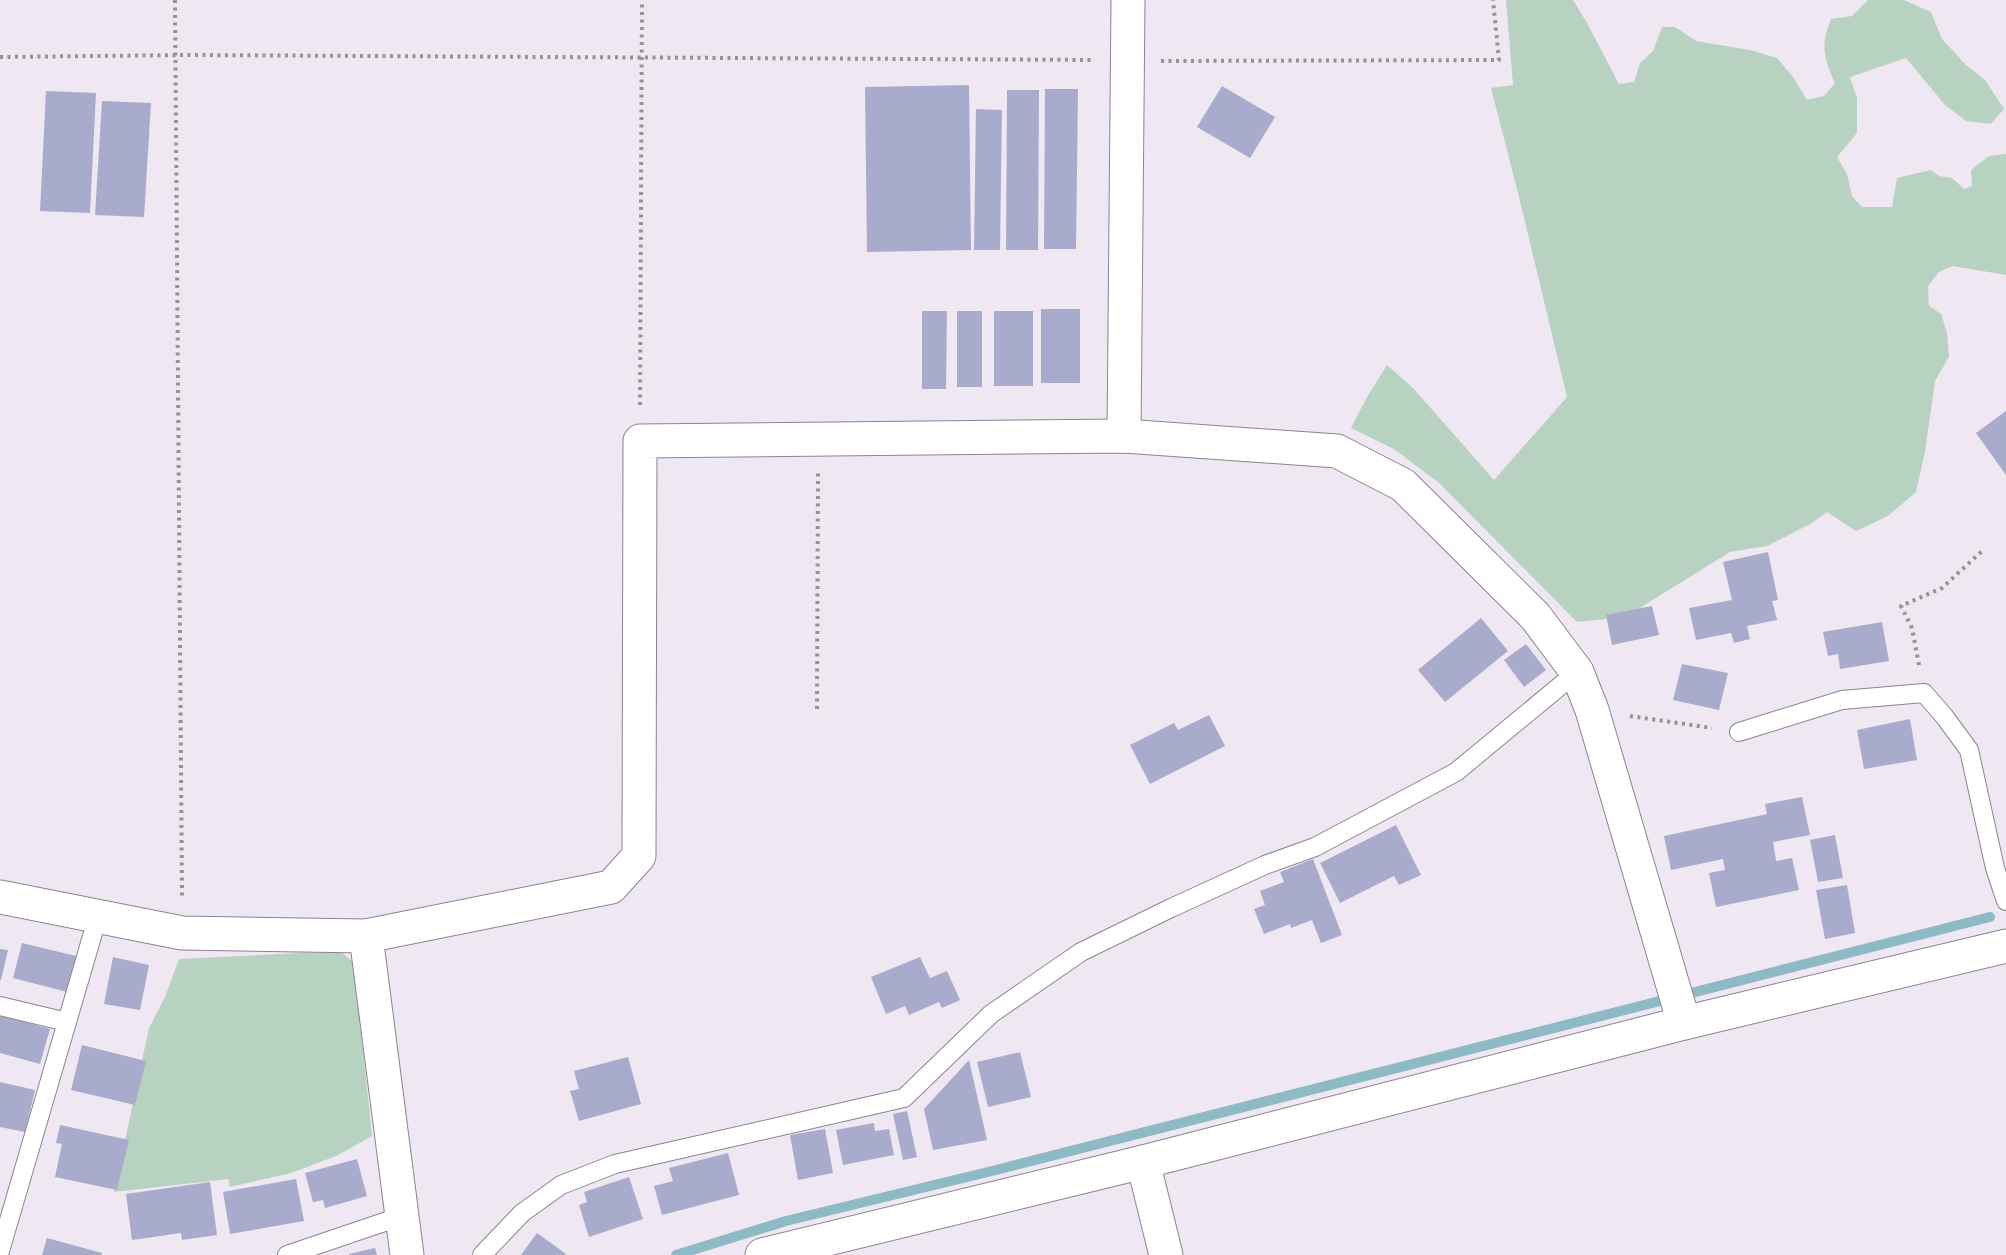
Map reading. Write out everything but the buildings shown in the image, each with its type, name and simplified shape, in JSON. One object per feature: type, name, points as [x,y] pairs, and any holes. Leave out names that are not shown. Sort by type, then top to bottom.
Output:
[{"type":"street","points":[[1124,436],[1128,0]]},
{"type":"street","points":[[0,897],[182,933],[366,936],[611,887],[639,856],[640,441],[1124,436],[1337,451],[1404,485],[1535,616],[1577,672],[1592,710],[1684,1023]]},
{"type":"street","points":[[366,936],[406,1255]]},
{"type":"street","points":[[762,1255],[1143,1162],[1684,1023],[2006,946]]},
{"type":"street","points":[[1143,1162],[1166,1255]]},
{"type":"lane","points":[[482,1255],[522,1213],[561,1185],[604,1168],[904,1098],[991,1014],[1081,952],[1254,870],[1315,847],[1456,772],[1577,672]]},
{"type":"lane","points":[[1739,732],[1842,700],[1924,693],[1969,750],[1995,868],[2006,901]]},
{"type":"lane","points":[[0,1251],[98,916]]},
{"type":"lane","points":[[0,1006],[67,1022]]},
{"type":"lane","points":[[287,1255],[402,1216]]},
{"type":"path","points":[[175,0],[182,933]]},
{"type":"path","points":[[640,441],[642,0]]},
{"type":"path","points":[[0,57],[175,55],[642,56],[1128,61],[1499,60],[1493,0]]},
{"type":"path","points":[[817,709],[818,439]]},
{"type":"path","points":[[1924,693],[1912,628],[1901,606],[1942,588],[1982,551]]},
{"type":"path","points":[[1592,710],[1739,732]]},
{"type":"green space","points":[[1506,0],[1573,0],[1619,84],[1634,82],[1640,63],[1653,51],[1662,27],[1675,27],[1696,41],[1750,50],[1777,58],[1793,77],[1807,100],[1824,96],[1835,83],[1825,52],[1825,37],[1831,19],[1852,16],[1868,0],[1904,0],[1931,12],[1942,39],[1966,65],[1985,80],[2004,109],[1991,124],[1966,121],[1945,105],[1906,58],[1850,77],[1857,98],[1857,133],[1837,157],[1847,174],[1852,196],[1862,207],[1892,207],[1897,178],[1931,170],[1939,176],[1952,178],[1964,189],[1972,186],[1971,170],[1989,156],[2006,154],[2006,275],[1953,266],[1939,272],[1928,286],[1929,306],[1941,314],[1947,333],[1949,357],[1935,381],[1925,452],[1916,492],[1888,516],[1856,531],[1827,512],[1812,523],[1767,546],[1730,552],[1630,614],[1577,622],[1439,483],[1394,449],[1351,428],[1387,365],[1413,388],[1494,480],[1567,397],[1491,88],[1513,85]]},
{"type":"green space","points":[[340,951],[354,963],[372,1136],[336,1156],[291,1173],[230,1187],[228,1179],[114,1192],[149,1028],[165,997],[179,959]]},
{"type":"waterway","points":[[676,1255],[786,1221],[996,1170],[1990,917]]}]
